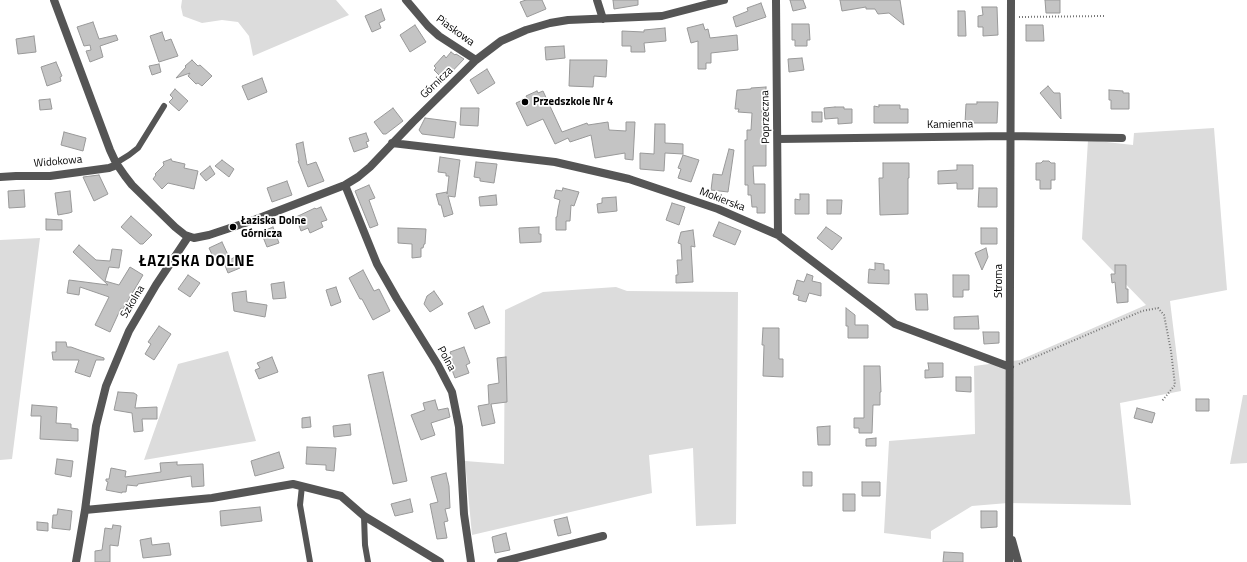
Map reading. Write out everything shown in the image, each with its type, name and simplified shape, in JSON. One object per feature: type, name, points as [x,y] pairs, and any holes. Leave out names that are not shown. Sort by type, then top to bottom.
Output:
[{"type":"street","points":[[54,0],[110,150],[117,164],[132,185],[175,227],[188,236]]},
{"type":"street","name":"Piaskowa","points":[[406,0],[428,26],[439,36],[476,60]]},
{"type":"street","points":[[597,0],[604,19]]},
{"type":"street","name":"Górnicza","points":[[188,236],[201,238],[345,185],[358,177],[370,167],[392,143],[476,60],[501,41],[526,30],[550,23],[568,20],[662,16],[724,0]]},
{"type":"street","name":"Poprzeczna","points":[[776,0],[778,235]]},
{"type":"street","name":"Stroma","points":[[1009,562],[1010,0]]},
{"type":"street","name":"Kamienna","points":[[778,139],[1010,136],[1122,138]]},
{"type":"street","name":"Mokierska","points":[[392,143],[555,162],[629,179],[718,209],[778,235],[895,324],[1010,367]]},
{"type":"street","name":"Widokowa","points":[[0,177],[50,176],[108,168],[117,164]]},
{"type":"street","name":"Polna","points":[[345,185],[377,264],[438,365],[452,392],[459,427],[464,514],[471,562]]},
{"type":"street","name":"Szkolna","points":[[76,562],[85,510],[96,426],[106,386],[129,331],[156,285],[188,236]]},
{"type":"street","points":[[85,510],[212,498],[293,484],[341,496],[364,516],[440,562]]},
{"type":"street","points":[[1010,534],[1018,562]]},
{"type":"street","points":[[501,562],[603,536]]},
{"type":"lane","points":[[117,164],[138,148],[164,106]]},
{"type":"lane","points":[[302,486],[300,505],[310,562]]},
{"type":"lane","points":[[364,516],[365,545],[368,562]]},
{"type":"path","points":[[1010,17],[1104,16]]},
{"type":"path","points":[[1010,367],[1142,311],[1158,308],[1164,315],[1171,351],[1174,385],[1162,401]]},
{"type":"shaded area","points":[[182,0],[336,0],[349,15],[253,56],[249,36],[238,22],[222,20],[202,23],[183,16],[181,7]]},
{"type":"shaded area","points":[[1214,128],[1227,290],[1170,301],[1181,391],[1120,403],[1131,505],[1008,503],[972,506],[931,531],[931,539],[884,533],[889,441],[975,434],[974,366],[1020,360],[1146,305],[1082,239],[1088,140],[1133,145],[1134,133]]},
{"type":"shaded area","points":[[40,238],[12,459],[0,460],[0,240]]},
{"type":"shaded area","points":[[616,287],[627,291],[738,292],[736,524],[696,526],[693,448],[649,455],[652,493],[472,535],[465,461],[504,464],[505,310],[543,292]]},
{"type":"shaded area","points":[[228,351],[256,441],[144,460],[178,364]]},
{"type":"shaded area","points":[[1243,395],[1247,395],[1247,463],[1230,464]]},
{"type":"building","points":[[526,0],[542,0],[546,9],[527,17],[520,2]]},
{"type":"building","points":[[613,0],[638,0],[638,5],[614,9]]},
{"type":"building","points":[[790,0],[803,0],[806,8],[793,11]]},
{"type":"building","points":[[840,0],[900,0],[904,25],[889,13],[878,14],[875,9],[866,9],[866,7],[842,11]]},
{"type":"building","points":[[1045,0],[1060,0],[1060,13],[1046,13]]},
{"type":"building","points":[[761,3],[766,17],[736,27],[733,17],[748,11],[747,8]]},
{"type":"building","points":[[982,7],[997,7],[998,35],[983,36],[983,27],[978,27],[978,16],[983,15]]},
{"type":"building","points":[[381,9],[385,20],[379,23],[381,28],[372,32],[365,16]]},
{"type":"building","points":[[958,11],[965,11],[966,36],[958,36]]},
{"type":"building","points":[[93,22],[99,39],[116,35],[118,40],[100,46],[103,57],[90,62],[86,51],[91,50],[90,45],[84,46],[77,27]]},
{"type":"building","points":[[703,24],[705,30],[708,29],[710,38],[737,35],[738,50],[711,53],[711,63],[706,63],[706,69],[698,69],[698,41],[691,43],[687,28]]},
{"type":"building","points":[[792,24],[809,24],[810,40],[807,40],[807,46],[795,46],[795,40],[792,40]]},
{"type":"building","points":[[415,25],[426,42],[410,52],[400,35]]},
{"type":"building","points":[[1026,25],[1043,25],[1044,41],[1026,41]]},
{"type":"building","points":[[665,28],[666,41],[644,43],[645,52],[631,52],[631,46],[622,46],[622,31],[644,32],[644,30]]},
{"type":"building","points":[[162,32],[165,41],[171,39],[178,56],[159,62],[150,36]]},
{"type":"building","points":[[34,36],[36,52],[18,54],[16,39]]},
{"type":"building","points":[[564,46],[565,58],[546,60],[545,47]]},
{"type":"building","points":[[451,52],[464,59],[444,80],[434,70],[436,68],[434,66],[444,55],[446,58]]},
{"type":"building","points":[[802,58],[804,70],[789,72],[788,59]]},
{"type":"building","points":[[192,60],[212,76],[202,86],[198,83],[196,84],[188,76],[190,73],[176,78],[186,67],[185,66]]},
{"type":"building","points":[[570,60],[607,60],[606,77],[594,76],[593,87],[569,86]]},
{"type":"building","points":[[56,62],[62,76],[60,77],[61,81],[47,86],[41,67]]},
{"type":"building","points":[[159,64],[161,72],[152,75],[149,66]]},
{"type":"building","points":[[487,69],[495,83],[478,94],[470,80]]},
{"type":"building","points":[[262,78],[267,92],[248,100],[242,86]]},
{"type":"building","points":[[1048,86],[1054,93],[1060,93],[1061,119],[1040,93]]},
{"type":"building","points":[[766,87],[766,104],[762,104],[762,123],[766,123],[766,166],[753,166],[754,184],[765,184],[765,213],[757,213],[757,207],[752,207],[751,195],[748,195],[748,185],[745,185],[745,140],[747,140],[747,130],[751,130],[752,113],[738,112],[739,109],[735,109],[737,90]]},
{"type":"building","points":[[175,89],[188,101],[179,111],[169,102],[173,98],[170,95]]},
{"type":"building","points":[[1109,90],[1129,93],[1129,109],[1111,109]]},
{"type":"building","points":[[537,91],[538,93],[543,91],[562,132],[587,123],[588,125],[608,122],[609,130],[626,131],[626,122],[635,122],[633,160],[625,159],[625,153],[595,158],[591,135],[570,142],[568,138],[555,144],[543,119],[527,126],[516,103]]},
{"type":"building","points":[[50,99],[52,109],[40,110],[39,100]]},
{"type":"building","points":[[977,102],[998,102],[997,123],[965,123],[966,104],[977,104]]},
{"type":"building","points":[[879,105],[900,105],[900,109],[908,109],[908,123],[874,123],[874,106],[879,107]]},
{"type":"building","points":[[835,107],[852,109],[852,123],[838,124],[838,118],[825,119],[824,108]]},
{"type":"building","points":[[393,108],[403,121],[386,134],[383,134],[374,122]]},
{"type":"building","points":[[461,108],[479,108],[478,126],[460,125]]},
{"type":"building","points":[[812,112],[822,112],[822,122],[812,122]]},
{"type":"building","points":[[425,118],[456,122],[454,138],[422,134],[419,130]]},
{"type":"building","points":[[655,124],[665,124],[665,143],[683,144],[683,154],[665,153],[664,171],[640,169],[640,153],[654,154]]},
{"type":"building","points":[[64,132],[86,138],[83,151],[61,145]]},
{"type":"building","points":[[366,133],[369,141],[366,142],[368,147],[354,152],[349,138]]},
{"type":"building","points":[[303,142],[307,165],[316,162],[324,181],[308,187],[298,161],[296,144]]},
{"type":"building","points":[[729,149],[734,150],[728,192],[711,190],[713,174],[722,175]]},
{"type":"building","points":[[683,155],[699,160],[691,182],[678,178],[681,169],[678,168]]},
{"type":"building","points":[[440,157],[460,160],[455,197],[448,196],[453,214],[444,217],[436,194],[447,192],[447,194],[449,176],[446,176],[446,173],[438,172]]},
{"type":"building","points":[[171,159],[172,161],[185,164],[184,168],[198,171],[194,189],[168,183],[162,189],[153,179],[156,175],[155,174],[164,165],[163,162]]},
{"type":"building","points":[[222,160],[234,169],[229,177],[215,166]]},
{"type":"building","points":[[1043,161],[1055,163],[1055,180],[1051,180],[1051,189],[1040,189],[1040,180],[1036,180],[1036,163],[1041,163]]},
{"type":"building","points":[[476,162],[497,164],[494,183],[480,181],[480,178],[474,177]]},
{"type":"building","points":[[883,163],[909,163],[908,214],[880,215],[879,178],[883,178]]},
{"type":"building","points":[[957,165],[973,165],[973,189],[957,189],[957,183],[938,184],[938,171],[957,170]]},
{"type":"building","points":[[210,166],[215,174],[206,181],[200,174]]},
{"type":"building","points":[[99,175],[108,194],[94,201],[83,177]]},
{"type":"building","points":[[287,181],[292,195],[272,202],[267,188]]},
{"type":"building","points":[[369,185],[375,198],[369,200],[378,225],[370,228],[355,191]]},
{"type":"building","points":[[563,188],[579,192],[574,206],[571,205],[570,221],[566,221],[566,230],[556,230],[556,217],[560,200],[554,198],[556,190],[562,191]]},
{"type":"building","points":[[979,188],[997,188],[997,207],[978,207]]},
{"type":"building","points":[[24,190],[25,207],[9,208],[8,191]]},
{"type":"building","points":[[70,191],[72,212],[58,215],[55,193]]},
{"type":"building","points":[[800,194],[809,194],[809,214],[795,214],[795,199],[800,200]]},
{"type":"building","points":[[496,195],[497,205],[480,206],[479,197]]},
{"type":"building","points":[[616,197],[617,211],[598,213],[597,204],[602,203],[602,198]]},
{"type":"building","points":[[827,200],[842,200],[841,214],[827,214]]},
{"type":"building","points":[[672,203],[685,207],[679,225],[666,220]]},
{"type":"building","points":[[321,207],[327,220],[321,222],[323,227],[310,233],[308,228],[301,231],[296,217],[315,208]]},
{"type":"building","points":[[131,216],[152,235],[143,244],[140,244],[121,227]]},
{"type":"building","points":[[46,219],[62,220],[62,230],[46,230]]},
{"type":"building","points":[[719,222],[741,231],[735,245],[713,236]]},
{"type":"building","points":[[273,227],[279,243],[267,247],[261,232]]},
{"type":"building","points":[[539,227],[541,242],[520,243],[519,228]]},
{"type":"building","points":[[826,227],[842,238],[832,250],[817,238]]},
{"type":"building","points":[[398,228],[426,229],[425,244],[423,248],[421,248],[421,257],[412,258],[412,244],[398,243]]},
{"type":"building","points":[[981,228],[997,228],[997,244],[981,244]]},
{"type":"building","points":[[693,230],[695,247],[691,246],[693,282],[676,283],[676,275],[678,275],[677,260],[682,260],[681,244],[678,243],[681,232]]},
{"type":"building","points":[[222,242],[228,255],[215,261],[209,248]]},
{"type":"building","points":[[79,245],[96,260],[110,261],[112,249],[122,250],[119,268],[109,267],[105,281],[119,285],[130,267],[143,275],[123,309],[121,308],[110,332],[95,325],[109,297],[80,287],[79,295],[67,293],[69,280],[108,285],[73,252]]},
{"type":"building","points":[[986,248],[988,257],[982,270],[975,253]]},
{"type":"building","points":[[235,257],[240,268],[228,273],[224,263]]},
{"type":"building","points":[[875,263],[884,264],[884,270],[889,270],[889,284],[868,283],[869,269],[875,270]]},
{"type":"building","points":[[1115,265],[1126,265],[1126,289],[1128,289],[1128,302],[1117,303],[1115,282],[1112,283],[1111,274],[1115,274]]},
{"type":"building","points":[[363,270],[374,291],[379,289],[390,311],[373,320],[349,278]]},
{"type":"building","points":[[807,274],[813,276],[812,281],[821,283],[821,296],[809,293],[806,302],[798,300],[799,296],[793,294],[797,280],[804,282]]},
{"type":"building","points":[[188,275],[200,283],[190,297],[178,289]]},
{"type":"building","points":[[953,275],[969,275],[969,290],[963,290],[963,297],[953,297]]},
{"type":"building","points":[[284,282],[286,298],[273,299],[271,284]]},
{"type":"building","points":[[336,287],[341,302],[331,306],[326,290]]},
{"type":"building","points":[[246,291],[247,302],[267,305],[265,317],[234,311],[232,293]]},
{"type":"building","points":[[434,291],[443,304],[430,312],[424,304],[427,296]]},
{"type":"building","points":[[915,294],[927,294],[928,310],[916,310]]},
{"type":"building","points":[[483,306],[490,323],[475,329],[468,313]]},
{"type":"building","points":[[846,308],[855,315],[855,325],[868,325],[868,338],[848,338]]},
{"type":"building","points":[[978,316],[979,329],[954,329],[954,317]]},
{"type":"building","points":[[159,326],[171,334],[154,360],[145,354],[151,344],[148,342]]},
{"type":"building","points":[[763,328],[779,328],[779,359],[783,359],[783,377],[763,376]]},
{"type":"building","points":[[983,332],[999,332],[999,343],[984,344]]},
{"type":"building","points":[[56,342],[66,342],[67,347],[104,358],[104,360],[96,360],[90,377],[75,372],[79,360],[53,360],[52,352],[56,352]]},
{"type":"building","points":[[464,347],[470,363],[466,365],[469,373],[455,378],[448,359],[452,357],[450,352]]},
{"type":"building","points":[[272,357],[278,372],[259,379],[255,370],[260,368],[257,363]]},
{"type":"building","points":[[506,357],[507,402],[491,404],[495,423],[482,426],[478,406],[489,404],[488,385],[499,383],[497,358]]},
{"type":"building","points":[[928,363],[943,363],[943,377],[925,378],[925,370],[929,370]]},
{"type":"building","points":[[864,366],[880,366],[880,405],[873,405],[872,433],[859,433],[859,428],[854,428],[854,418],[864,418]]},
{"type":"building","points":[[383,372],[407,481],[393,484],[368,375]]},
{"type":"building","points":[[956,377],[971,377],[971,392],[956,391]]},
{"type":"building","points":[[118,392],[134,393],[137,395],[135,408],[157,407],[157,419],[142,419],[143,431],[134,432],[132,413],[114,410]]},
{"type":"building","points":[[1196,399],[1209,399],[1209,411],[1196,411]]},
{"type":"building","points":[[435,400],[438,410],[448,408],[450,417],[431,423],[435,435],[421,440],[411,415],[425,410],[423,403]]},
{"type":"building","points":[[32,405],[57,407],[56,423],[71,424],[71,428],[78,429],[78,441],[40,439],[41,416],[31,416]]},
{"type":"building","points":[[1137,408],[1155,413],[1152,423],[1134,418]]},
{"type":"building","points":[[310,417],[311,427],[302,428],[302,418]]},
{"type":"building","points":[[350,424],[351,435],[334,437],[333,426]]},
{"type":"building","points":[[830,426],[830,445],[818,445],[817,427]]},
{"type":"building","points":[[876,438],[876,446],[866,446],[866,439]]},
{"type":"building","points":[[307,447],[336,448],[334,471],[326,470],[326,465],[306,464]]},
{"type":"building","points":[[279,452],[284,468],[255,476],[251,461]]},
{"type":"building","points":[[57,459],[73,461],[71,477],[55,474]]},
{"type":"building","points":[[177,462],[177,465],[203,464],[204,486],[192,487],[191,476],[138,484],[137,486],[127,485],[126,492],[122,493],[106,490],[108,482],[106,479],[109,479],[111,468],[126,471],[125,477],[161,472],[160,463]]},
{"type":"building","points":[[803,472],[812,472],[812,486],[803,486]]},
{"type":"building","points":[[446,473],[449,486],[450,508],[445,509],[448,521],[444,522],[447,538],[437,539],[430,504],[438,502],[431,477]]},
{"type":"building","points":[[862,482],[880,482],[880,496],[862,496]]},
{"type":"building","points":[[843,494],[855,494],[855,511],[843,511]]},
{"type":"building","points":[[410,499],[413,512],[395,516],[391,504]]},
{"type":"building","points":[[260,507],[262,521],[221,526],[220,511]]},
{"type":"building","points":[[58,509],[72,511],[70,530],[52,528],[53,515],[57,515]]},
{"type":"building","points":[[981,511],[997,511],[997,527],[981,528]]},
{"type":"building","points":[[567,517],[571,533],[558,536],[554,520]]},
{"type":"building","points":[[37,522],[48,523],[48,531],[37,530]]},
{"type":"building","points":[[113,525],[121,526],[118,546],[110,545],[110,562],[95,562],[95,551],[102,550],[105,528],[112,529]]},
{"type":"building","points":[[506,533],[510,550],[495,553],[492,537]]},
{"type":"building","points":[[151,538],[152,545],[169,543],[171,555],[143,558],[140,540]]},
{"type":"building","points":[[944,552],[963,553],[963,562],[943,562]]},
{"type":"place","name":"Przedszkole Nr 4","points":[[525,102]]},
{"type":"place","name":"Łaziska Dolne Górnicza","points":[[233,227]]},
{"type":"district","name":"ŁAZISKA DOLNE","points":[[197,262]]}]
